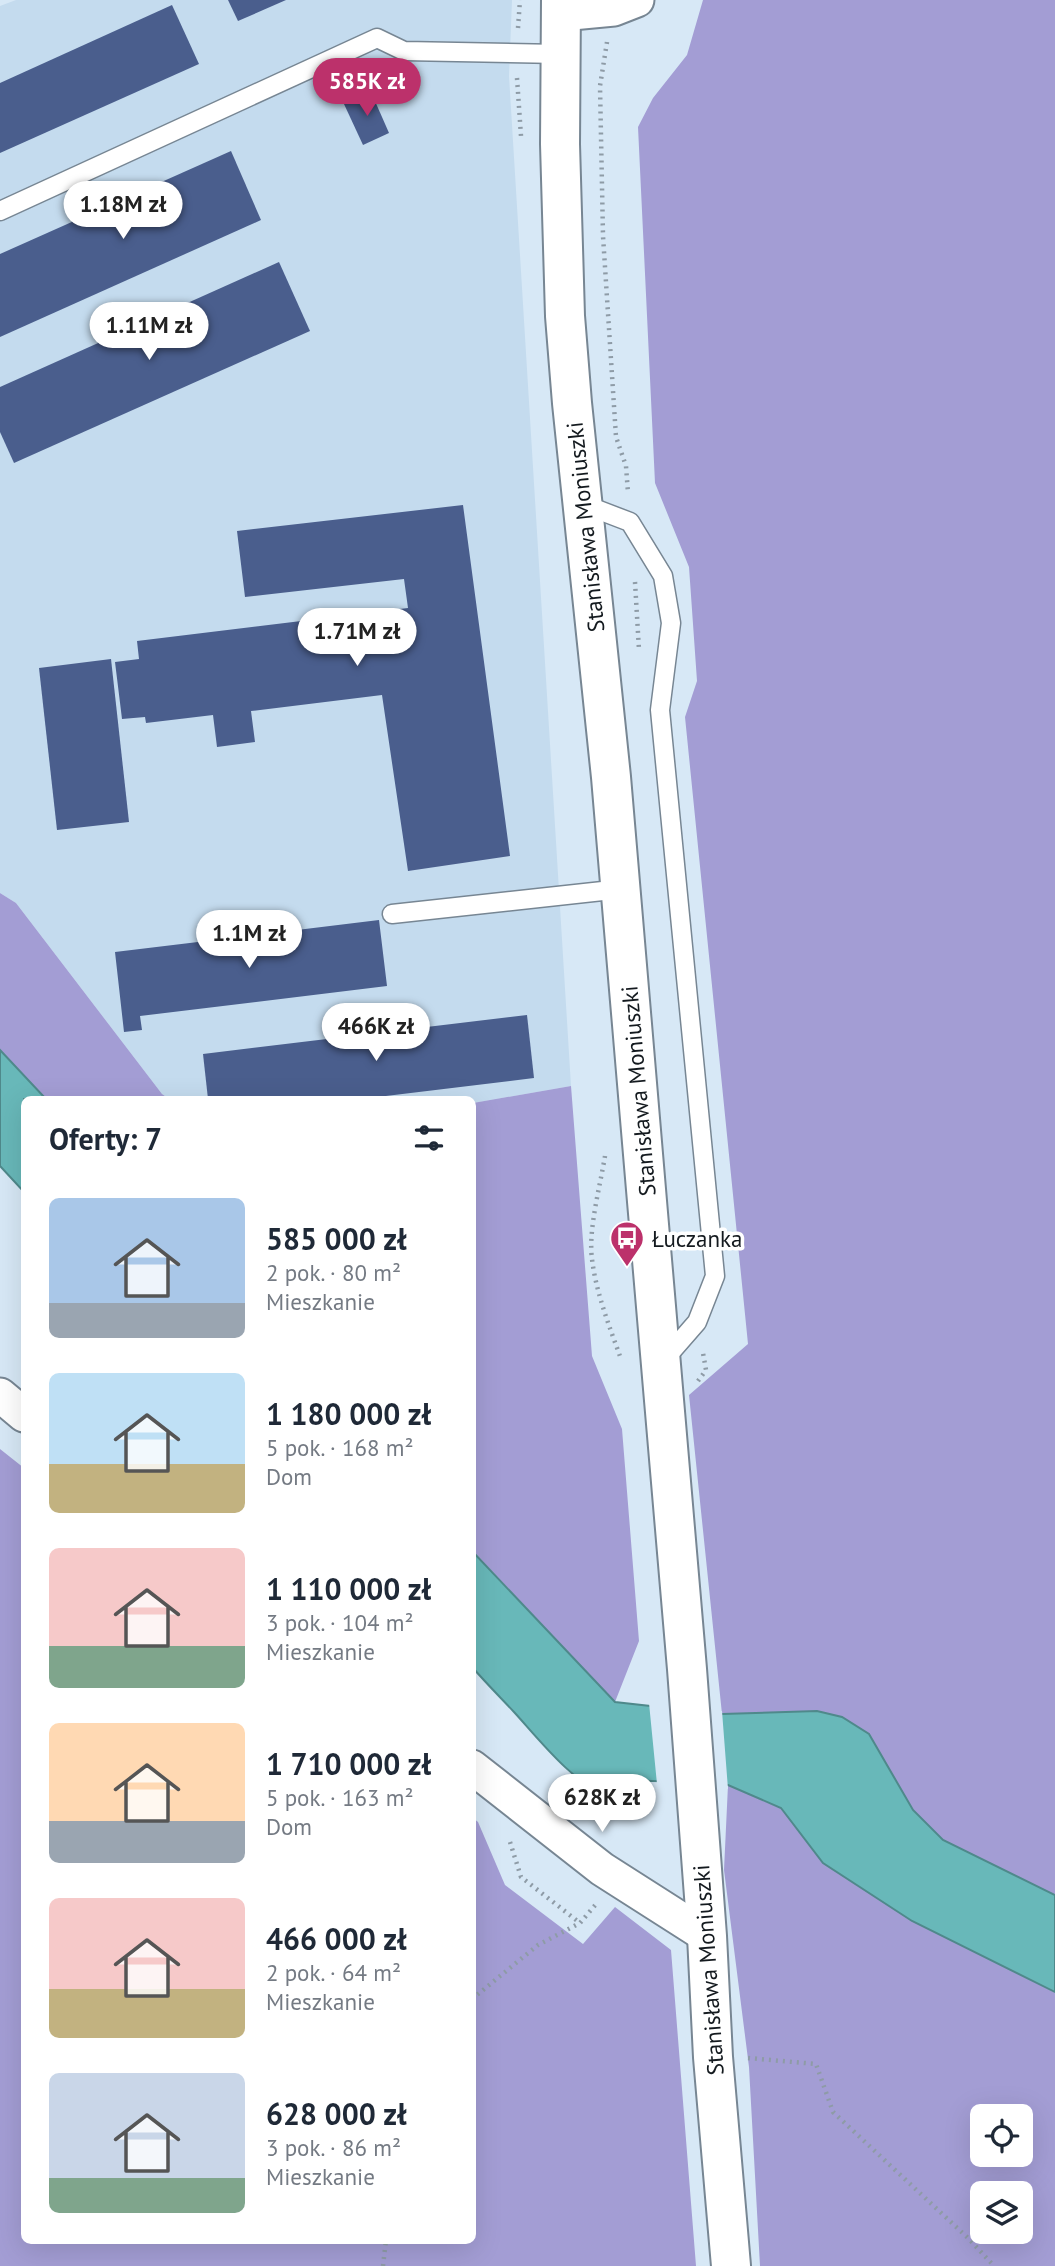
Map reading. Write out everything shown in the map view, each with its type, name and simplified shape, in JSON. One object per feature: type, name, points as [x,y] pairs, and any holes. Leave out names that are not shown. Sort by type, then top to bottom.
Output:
[{"type":"main road","name":"Stanisława Moniuszki","points":[[561,7],[559,144],[572,403],[621,889],[687,1669],[707,1936],[713,2057],[731,2266]]},
{"type":"street","points":[[561,7],[625,5]]},
{"type":"street","points":[[0,1395],[21,1412]]},
{"type":"street","points":[[476,1770],[602,1869],[707,1936]]},
{"type":"lane","points":[[0,211],[377,38],[404,51],[560,54]]},
{"type":"lane","points":[[583,504],[630,523],[663,576],[671,623],[660,710],[715,1276],[697,1322],[661,1364]]},
{"type":"lane","points":[[392,914],[621,889]]},
{"type":"path","points":[[625,5],[600,86],[603,236],[616,437],[626,466],[640,662]]},
{"type":"path","points":[[606,1144],[592,1227],[592,1259],[622,1362]]},
{"type":"path","points":[[476,1996],[538,1945],[580,1923],[521,1877],[510,1841]]},
{"type":"path","points":[[713,2057],[816,2064],[833,2112],[968,2238],[994,2266]]},
{"type":"path","points":[[383,2266],[386,2244]]},
{"type":"shaded area","points":[[16,0],[512,0],[509,76],[571,1086],[476,1102],[476,1096],[165,1096],[16,903],[0,893],[0,6]]},
{"type":"shaded area","points":[[703,0],[1055,0],[1055,1895],[943,1840],[913,1810],[869,1734],[842,1717],[817,1711],[722,1714],[689,1395],[748,1344],[685,717],[697,681],[689,567],[655,483],[638,127],[653,98],[687,55]]},
{"type":"shaded area","points":[[0,893],[16,903],[165,1096],[43,1096],[0,1050]]},
{"type":"shaded area","points":[[0,1050],[43,1096],[21,1096],[21,1189],[0,1166]]},
{"type":"shaded area","points":[[571,1086],[592,1356],[622,1429],[639,1641],[615,1702],[476,1554],[476,1102]]},
{"type":"shaded area","points":[[0,1449],[21,1466],[21,2244],[476,2244],[476,1820],[505,1885],[583,1944],[615,1907],[671,1950],[696,2266],[0,2266]]},
{"type":"shaded area","points":[[476,1555],[615,1702],[722,1714],[817,1711],[842,1717],[869,1734],[913,1810],[943,1840],[1055,1895],[1055,1992],[912,1921],[823,1863],[781,1808],[728,1785],[717,1783],[620,1780],[608,1795],[583,1782],[557,1760],[476,1671]]},
{"type":"shaded area","points":[[728,1785],[782,1809],[823,1863],[912,1921],[1055,1992],[1055,2266],[760,2266],[749,2067],[724,1870]]},
{"type":"pier","points":[[649,1703],[722,1711],[728,1789],[716,1786],[657,1784]]},
{"type":"building","points":[[228,0],[286,0],[238,21]]},
{"type":"building","points":[[172,5],[199,64],[0,153],[0,83]]},
{"type":"building","points":[[371,92],[389,133],[363,145],[344,104]]},
{"type":"building","points":[[231,151],[261,220],[0,337],[0,254]]},
{"type":"building","points":[[279,262],[310,331],[14,463],[0,432],[0,387]]},
{"type":"building","points":[[463,505],[510,856],[408,871],[382,695],[251,711],[255,742],[217,747],[213,715],[146,723],[145,717],[122,719],[115,662],[139,659],[137,641],[408,608],[404,579],[245,597],[237,531]]},
{"type":"building","points":[[111,659],[129,822],[57,830],[39,668]]},
{"type":"building","points":[[379,920],[387,986],[140,1016],[142,1030],[124,1032],[115,952]]},
{"type":"building","points":[[527,1015],[534,1078],[386,1096],[208,1096],[203,1054]]},
{"type":"place","name":"Łuczanka","points":[[627,1268]]}]
